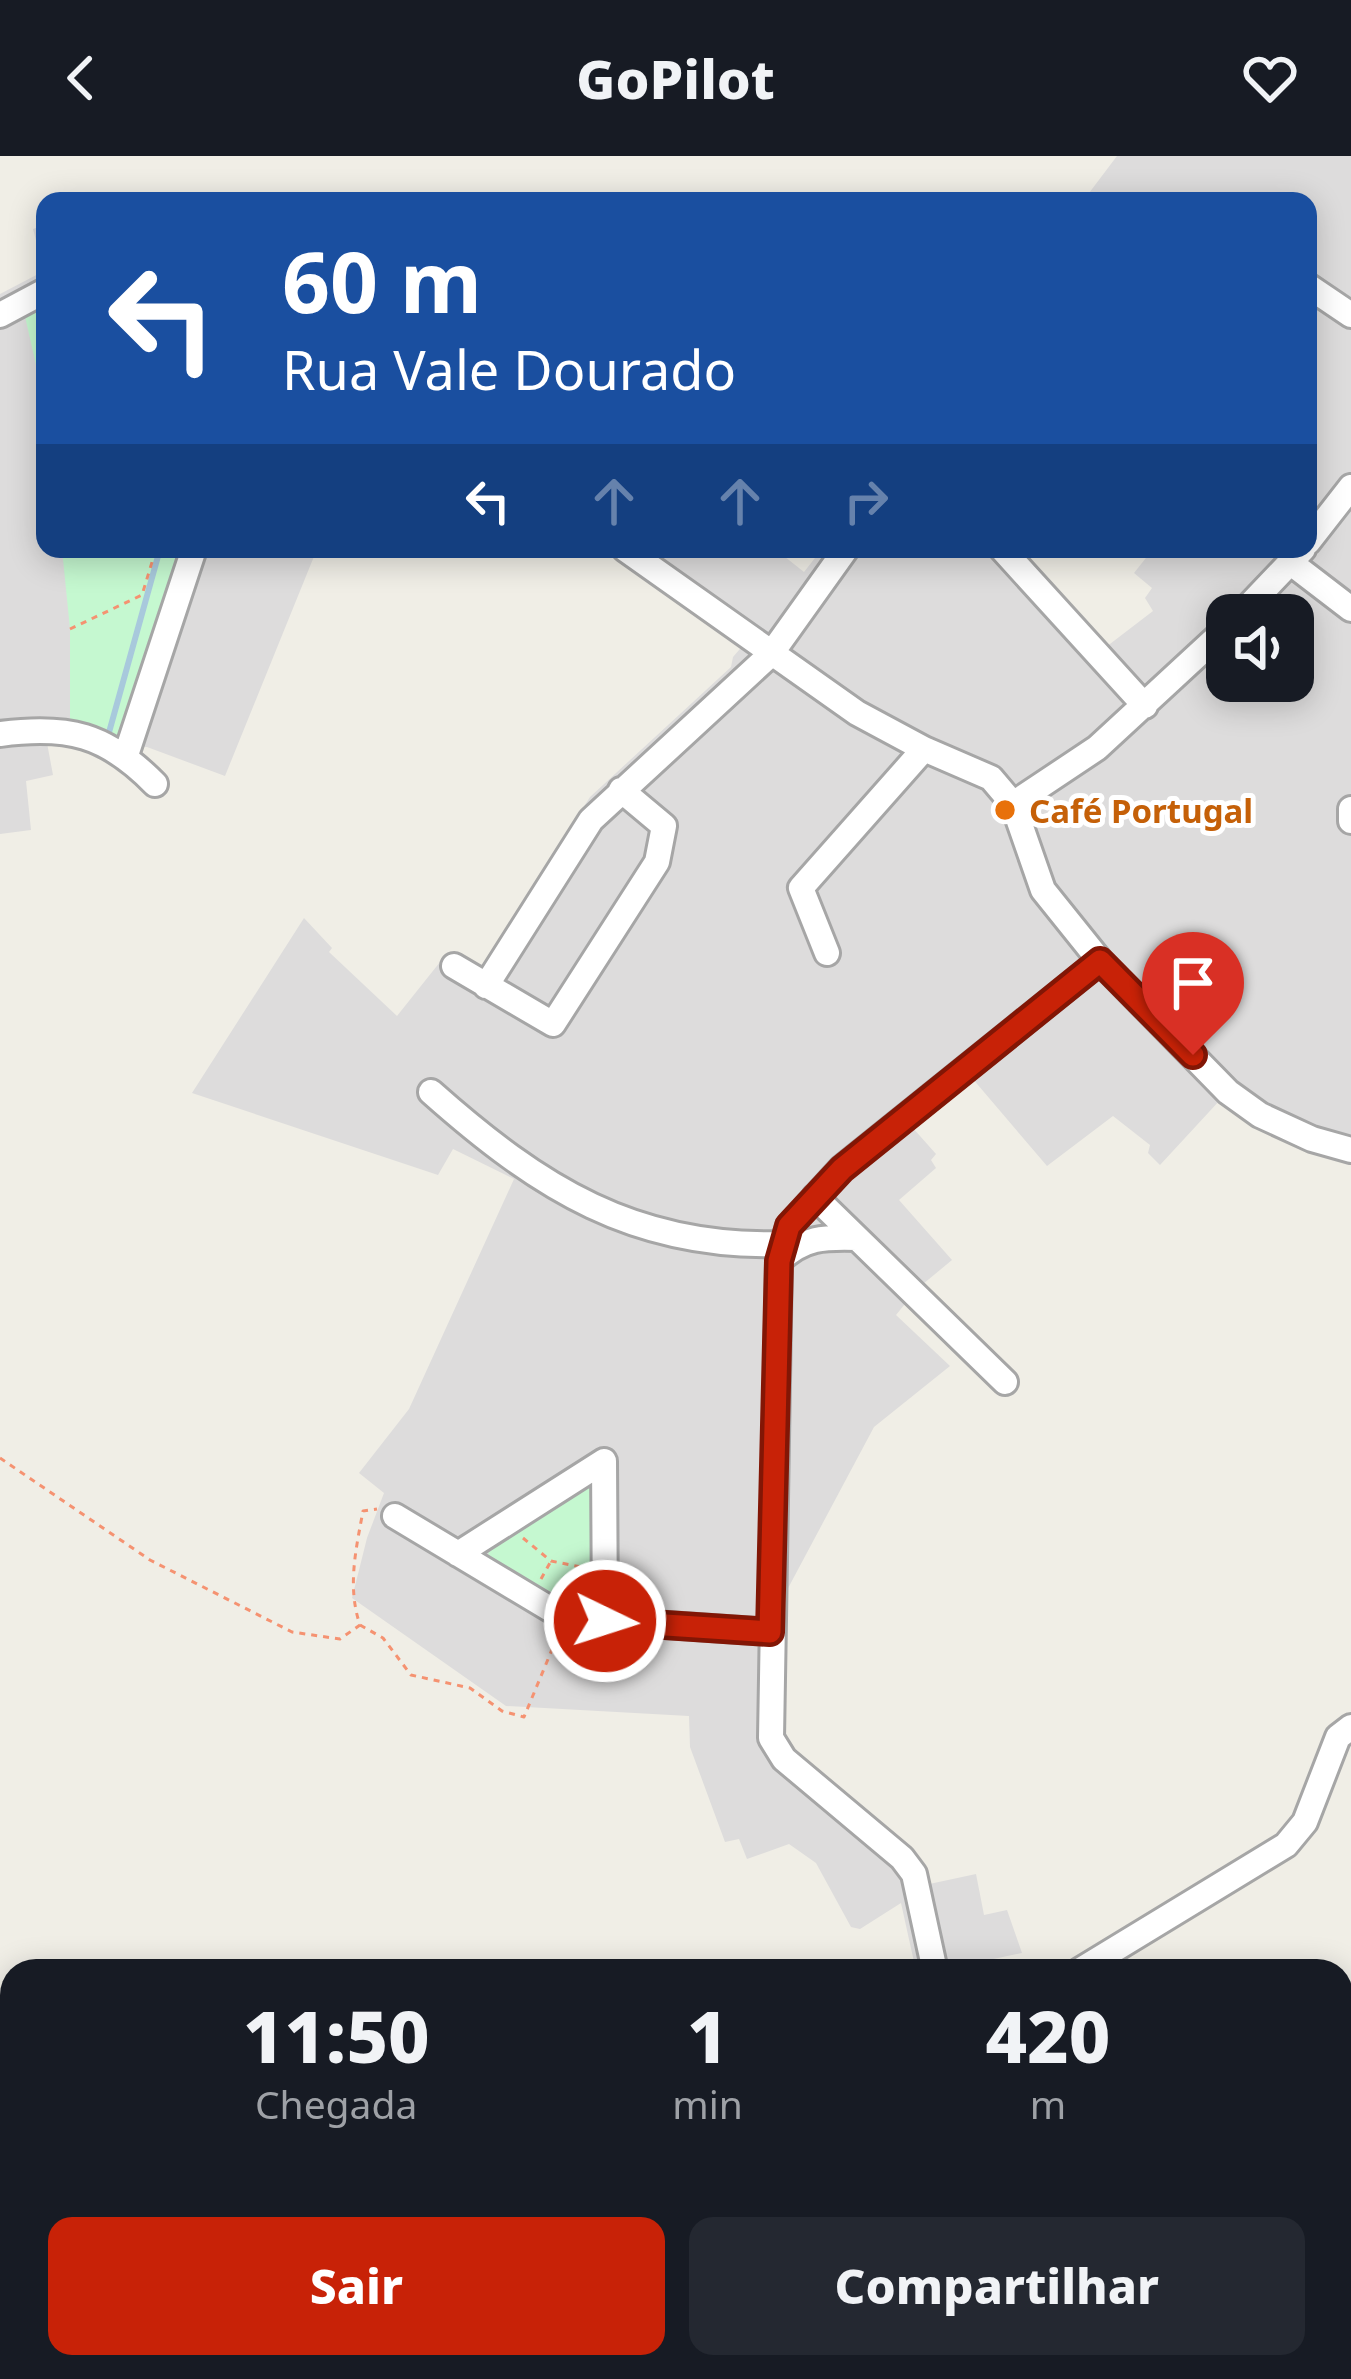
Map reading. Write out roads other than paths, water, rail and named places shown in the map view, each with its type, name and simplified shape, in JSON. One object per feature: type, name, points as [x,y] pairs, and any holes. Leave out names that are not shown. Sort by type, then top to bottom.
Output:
[{"type":"street","points":[[1317,292],[1351,315]]},
{"type":"street","points":[[0,315],[36,296]]},
{"type":"street","points":[[1317,532],[1351,488]]},
{"type":"street","points":[[126,755],[191,558]]},
{"type":"street","points":[[638,558],[857,713],[991,778],[1013,804],[1042,890],[1100,961],[1228,1092],[1260,1115],[1312,1139],[1351,1150]]},
{"type":"street","points":[[486,986],[591,820],[771,654],[840,558]]},
{"type":"street","points":[[1010,558],[1145,706]]},
{"type":"street","points":[[1260,594],[1295,558]]},
{"type":"street","points":[[1306,558],[1351,609]]},
{"type":"street","points":[[1013,804],[1096,748],[1206,648]]},
{"type":"street","points":[[0,734],[70,732],[126,755],[154,784]]},
{"type":"street","points":[[827,952],[801,888],[925,749]]},
{"type":"street","points":[[454,966],[554,1024],[657,862],[663,843],[664,826],[620,790]]},
{"type":"street","points":[[1351,809],[1351,820]]},
{"type":"street","points":[[932,1959],[914,1874],[902,1858],[784,1759],[771,1738],[782,1252],[789,1226],[842,1169],[1100,961]]},
{"type":"street","points":[[431,1092],[504,1154],[619,1220],[782,1252],[815,1239],[857,1238]]},
{"type":"street","points":[[815,1197],[1005,1382]]},
{"type":"street","points":[[458,1554],[604,1461],[605,1621]]},
{"type":"street","points":[[395,1516],[570,1618],[770,1632]]},
{"type":"street","points":[[1098,1959],[1286,1845],[1305,1822],[1338,1737],[1351,1727]]},
{"type":"waterway","points":[[108,736],[157,558]]},
{"type":"place","name":"Café Portugal","points":[[1005,810]]}]
